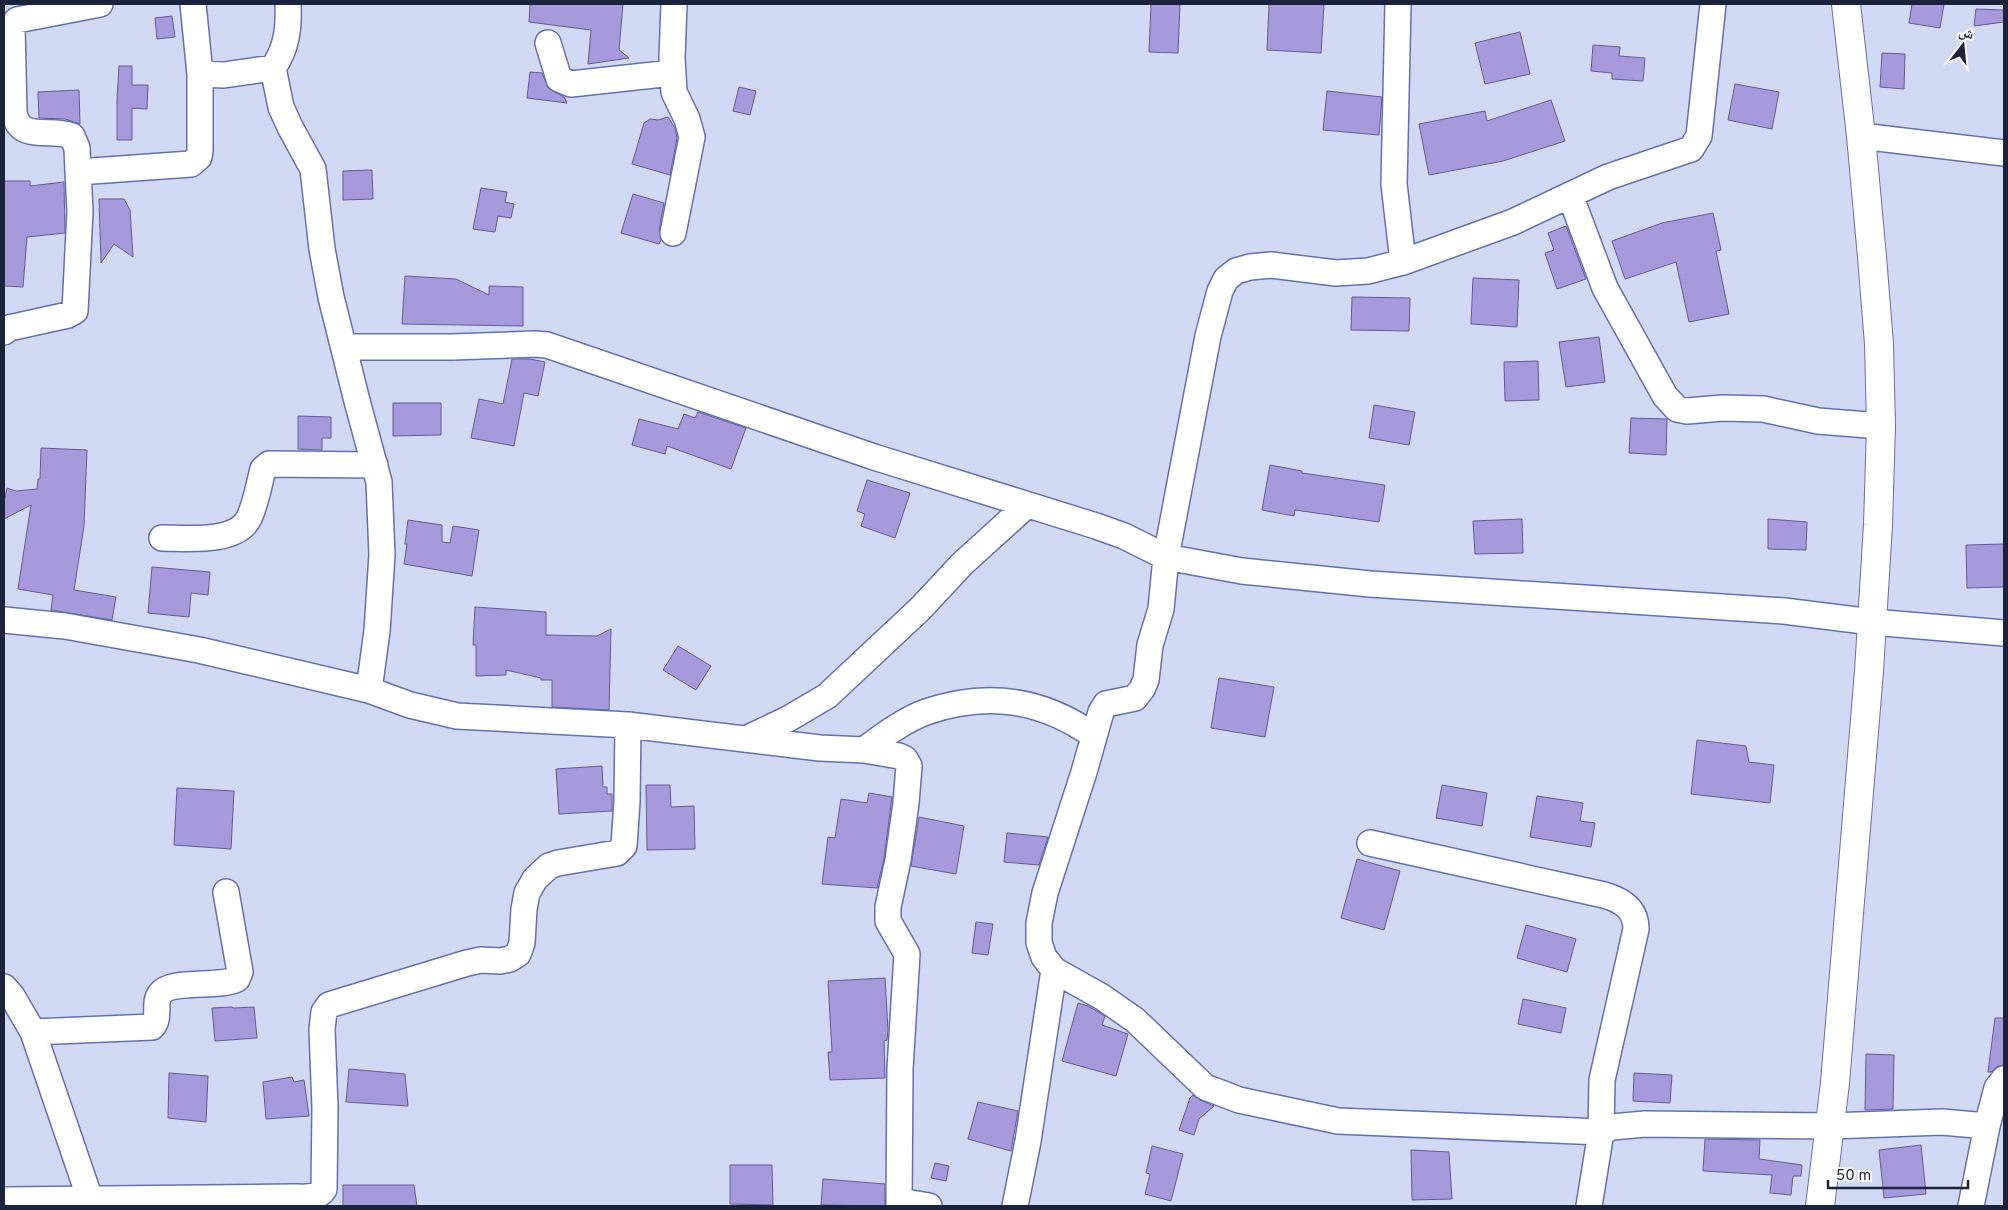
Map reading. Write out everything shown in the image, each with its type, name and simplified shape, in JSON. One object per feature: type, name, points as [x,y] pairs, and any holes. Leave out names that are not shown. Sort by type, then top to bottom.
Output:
[{"type":"main road","points":[[1820,1206],[1830,1126],[1872,622],[1882,426],[1879,344],[1861,136],[1846,4]]},
{"type":"street","points":[[4,332],[9,328],[68,315],[75,311],[80,210],[77,148],[72,136],[30,132],[16,123],[14,113],[12,26],[17,20],[100,4]]},
{"type":"street","points":[[78,172],[191,164],[196,161],[200,150],[200,74],[193,4]]},
{"type":"street","points":[[288,4],[289,24],[286,46],[274,68],[281,107],[313,168],[322,249],[331,297],[356,400],[376,465],[379,482],[382,555],[377,631],[369,690]]},
{"type":"street","points":[[672,233],[692,137],[687,119],[676,98],[672,73],[674,4]]},
{"type":"street","points":[[1398,4],[1394,184],[1403,262]]},
{"type":"street","points":[[1713,4],[1699,136],[1695,145],[1685,151],[1608,177],[1513,222],[1403,262],[1368,271],[1344,272],[1271,265],[1250,267],[1236,272],[1226,279],[1220,291],[1208,336],[1166,557],[1161,609],[1150,645],[1146,680],[1135,698],[1106,704],[1101,712],[1045,893],[1039,923],[1039,943],[1044,957],[1054,970],[1102,996],[1135,1020],[1205,1086],[1216,1093],[1239,1100],[1338,1121],[1601,1132],[1622,1125],[1830,1126],[1942,1122],[1988,1126]]},
{"type":"street","points":[[548,43],[559,79],[571,84],[672,73]]},
{"type":"street","points":[[200,74],[224,75],[274,68]]},
{"type":"street","points":[[1861,136],[2004,154]]},
{"type":"street","points":[[1570,195],[1605,288],[1665,396],[1678,409],[1687,411],[1724,408],[1763,409],[1818,421],[1882,426]]},
{"type":"street","points":[[344,346],[452,347],[547,345],[856,451],[1124,536],[1166,557],[1242,571],[1370,584],[1784,611],[1872,622],[2004,633]]},
{"type":"street","points":[[162,538],[217,537],[229,534],[239,528],[249,518],[263,469],[269,464],[376,465]]},
{"type":"street","points":[[748,738],[827,696],[920,609],[962,564],[1027,504]]},
{"type":"street","points":[[4,620],[64,626],[191,649],[369,690],[410,705],[458,716],[628,725],[820,748],[864,750],[899,756],[905,759],[909,766],[899,851],[888,907],[888,921],[907,954],[900,1078],[899,1204],[929,1206]]},
{"type":"street","points":[[864,750],[891,730],[925,712],[952,705],[994,700],[1018,702],[1058,715],[1094,736]]},
{"type":"street","points":[[4,1200],[294,1197],[318,1196],[322,1193],[324,1189],[326,1144],[322,1029],[324,1012],[329,1005],[428,974],[481,960],[500,961],[510,959],[518,954],[522,943],[527,893],[535,879],[549,866],[617,853],[624,846],[627,802],[628,725]]},
{"type":"street","points":[[1370,843],[1619,899],[1636,919],[1636,929],[1602,1080],[1601,1132],[1589,1206]]},
{"type":"street","points":[[33,1032],[152,1027],[157,1020],[158,999],[166,989],[178,986],[226,983],[237,979],[240,972],[226,892]]},
{"type":"street","points":[[1015,1206],[1028,1141],[1054,970]]},
{"type":"street","points":[[4,987],[12,996],[33,1032],[90,1199]]},
{"type":"street","points":[[1971,1206],[1993,1157],[1988,1126],[1997,1088],[2004,1079]]},
{"type":"building","points":[[530,4],[623,4],[619,50],[629,58],[588,64],[591,30],[529,22]]},
{"type":"building","points":[[1151,4],[1180,4],[1178,53],[1149,52]]},
{"type":"building","points":[[1269,4],[1324,4],[1321,53],[1267,50]]},
{"type":"building","points":[[1912,4],[1944,4],[1940,28],[1909,23]]},
{"type":"building","points":[[1976,9],[2004,10],[2004,22],[1974,26]]},
{"type":"building","points":[[172,16],[175,37],[157,39],[155,18]]},
{"type":"building","points":[[1520,32],[1530,74],[1485,84],[1475,43]]},
{"type":"building","points":[[1593,45],[1620,47],[1619,56],[1645,58],[1643,81],[1612,79],[1612,73],[1591,71]]},
{"type":"building","points":[[1882,53],[1905,54],[1904,89],[1880,87]]},
{"type":"building","points":[[119,66],[132,66],[132,85],[148,85],[147,109],[132,108],[132,140],[117,140]]},
{"type":"building","points":[[530,72],[542,73],[548,88],[564,97],[567,103],[527,98]]},
{"type":"building","points":[[1735,84],[1779,92],[1772,129],[1728,120]]},
{"type":"building","points":[[739,87],[756,91],[750,115],[733,111]]},
{"type":"building","points":[[79,90],[80,124],[65,119],[39,118],[38,92]]},
{"type":"building","points":[[1327,91],[1382,97],[1379,135],[1323,130]]},
{"type":"building","points":[[1551,100],[1565,141],[1503,161],[1429,175],[1419,124],[1485,111],[1487,121]]},
{"type":"building","points":[[668,117],[675,128],[677,138],[670,175],[632,164],[644,123],[650,119],[658,120]]},
{"type":"building","points":[[372,170],[373,199],[343,200],[343,171]]},
{"type":"building","points":[[4,181],[30,181],[30,186],[64,182],[65,233],[27,237],[23,287],[4,286]]},
{"type":"building","points":[[481,188],[507,192],[505,202],[514,204],[511,218],[498,216],[495,232],[473,229]]},
{"type":"building","points":[[633,194],[664,203],[659,230],[661,240],[659,244],[621,233]]},
{"type":"building","points":[[99,199],[124,199],[130,210],[133,257],[114,244],[101,263]]},
{"type":"building","points":[[1713,213],[1721,250],[1716,251],[1729,314],[1689,322],[1676,262],[1625,279],[1612,241],[1662,223]]},
{"type":"building","points":[[1566,226],[1586,279],[1557,289],[1545,253],[1554,250],[1548,233]]},
{"type":"building","points":[[405,276],[456,279],[489,295],[489,286],[523,287],[523,326],[402,324]]},
{"type":"building","points":[[1473,278],[1519,280],[1517,327],[1471,324]]},
{"type":"building","points":[[1352,297],[1410,298],[1409,331],[1351,330]]},
{"type":"building","points":[[1599,337],[1605,382],[1566,387],[1559,342]]},
{"type":"building","points":[[512,359],[530,359],[545,362],[538,396],[524,393],[514,446],[471,438],[479,399],[503,404]]},
{"type":"building","points":[[1538,361],[1539,400],[1505,401],[1504,362]]},
{"type":"building","points":[[393,403],[441,403],[441,435],[393,436]]},
{"type":"building","points":[[1374,405],[1415,412],[1409,445],[1369,438]]},
{"type":"building","points":[[698,412],[746,428],[731,469],[667,446],[665,454],[632,445],[639,419],[678,429],[684,414],[695,418]]},
{"type":"building","points":[[298,416],[331,417],[331,438],[322,438],[322,450],[298,449]]},
{"type":"building","points":[[1631,418],[1667,419],[1666,455],[1629,453]]},
{"type":"building","points":[[41,448],[87,450],[84,526],[74,590],[116,597],[112,620],[51,610],[53,595],[18,589],[31,505],[4,519],[4,501],[7,488],[16,491],[37,489],[38,479],[40,479]]},
{"type":"building","points":[[1270,465],[1302,471],[1302,473],[1385,485],[1379,522],[1295,510],[1294,516],[1262,510]]},
{"type":"building","points":[[867,480],[910,493],[895,538],[861,526],[865,514],[857,511]]},
{"type":"building","points":[[1522,519],[1523,553],[1475,554],[1473,521]]},
{"type":"building","points":[[1768,519],[1807,522],[1806,550],[1768,549]]},
{"type":"building","points":[[408,520],[442,525],[442,542],[450,543],[453,526],[479,530],[472,576],[404,564]]},
{"type":"building","points":[[2004,544],[2004,587],[1967,588],[1966,545]]},
{"type":"building","points":[[152,567],[210,572],[208,595],[191,593],[189,617],[148,613]]},
{"type":"building","points":[[475,607],[546,612],[546,635],[597,636],[611,629],[609,710],[552,707],[552,680],[541,680],[541,678],[506,670],[506,675],[476,676],[476,645],[473,645]]},
{"type":"building","points":[[678,646],[711,666],[696,690],[663,670]]},
{"type":"building","points":[[1219,678],[1274,687],[1265,737],[1211,728]]},
{"type":"building","points":[[1697,740],[1746,746],[1749,762],[1774,765],[1770,803],[1691,794]]},
{"type":"building","points":[[602,766],[603,787],[607,787],[607,794],[612,794],[612,811],[559,814],[556,769]]},
{"type":"building","points":[[646,785],[670,785],[671,807],[694,806],[695,849],[647,850]]},
{"type":"building","points":[[1442,785],[1487,793],[1482,826],[1436,818]]},
{"type":"building","points":[[177,788],[234,791],[231,849],[174,845]]},
{"type":"building","points":[[869,793],[892,797],[884,858],[877,888],[822,884],[828,837],[835,838],[841,799],[867,803]]},
{"type":"building","points":[[1537,796],[1583,803],[1580,821],[1595,823],[1591,847],[1530,837]]},
{"type":"building","points":[[919,817],[964,826],[956,874],[911,866]]},
{"type":"building","points":[[1007,833],[1048,837],[1039,865],[1004,862]]},
{"type":"building","points":[[1357,859],[1400,871],[1384,930],[1341,918]]},
{"type":"building","points":[[976,922],[993,924],[988,955],[972,953]]},
{"type":"building","points":[[1526,925],[1576,939],[1567,972],[1517,958]]},
{"type":"building","points":[[885,978],[888,1030],[887,1040],[884,1041],[885,1078],[830,1080],[828,1052],[832,1052],[828,981]]},
{"type":"building","points":[[1523,999],[1566,1008],[1561,1033],[1518,1024]]},
{"type":"building","points":[[1078,1003],[1088,1006],[1105,1016],[1102,1025],[1128,1034],[1116,1076],[1062,1061]]},
{"type":"building","points":[[254,1007],[257,1038],[215,1041],[212,1008]]},
{"type":"building","points":[[1995,1018],[2004,1018],[2004,1065],[1988,1072]]},
{"type":"building","points":[[1866,1054],[1894,1055],[1893,1109],[1865,1110]]},
{"type":"building","points":[[349,1069],[405,1074],[408,1106],[346,1102]]},
{"type":"building","points":[[169,1073],[208,1076],[206,1122],[168,1118]]},
{"type":"building","points":[[1634,1073],[1672,1075],[1670,1103],[1633,1101]]},
{"type":"building","points":[[292,1077],[294,1082],[304,1080],[309,1116],[266,1119],[263,1082]]},
{"type":"building","points":[[1193,1095],[1214,1106],[1199,1119],[1194,1135],[1179,1130],[1190,1098]]},
{"type":"building","points":[[978,1102],[1018,1111],[1011,1151],[968,1139]]},
{"type":"building","points":[[1705,1139],[1760,1140],[1759,1159],[1802,1165],[1801,1176],[1793,1176],[1791,1195],[1770,1193],[1772,1175],[1703,1171]]},
{"type":"building","points":[[1921,1145],[1926,1194],[1884,1198],[1879,1150]]},
{"type":"building","points":[[1152,1146],[1183,1154],[1171,1201],[1145,1194],[1150,1174],[1146,1173]]},
{"type":"building","points":[[1411,1150],[1449,1152],[1452,1199],[1412,1200]]},
{"type":"building","points":[[935,1163],[949,1166],[946,1181],[931,1178]]},
{"type":"building","points":[[730,1165],[772,1165],[773,1205],[730,1204]]},
{"type":"building","points":[[823,1179],[885,1184],[885,1206],[821,1205]]},
{"type":"building","points":[[343,1185],[414,1185],[417,1206],[343,1206]]}]
